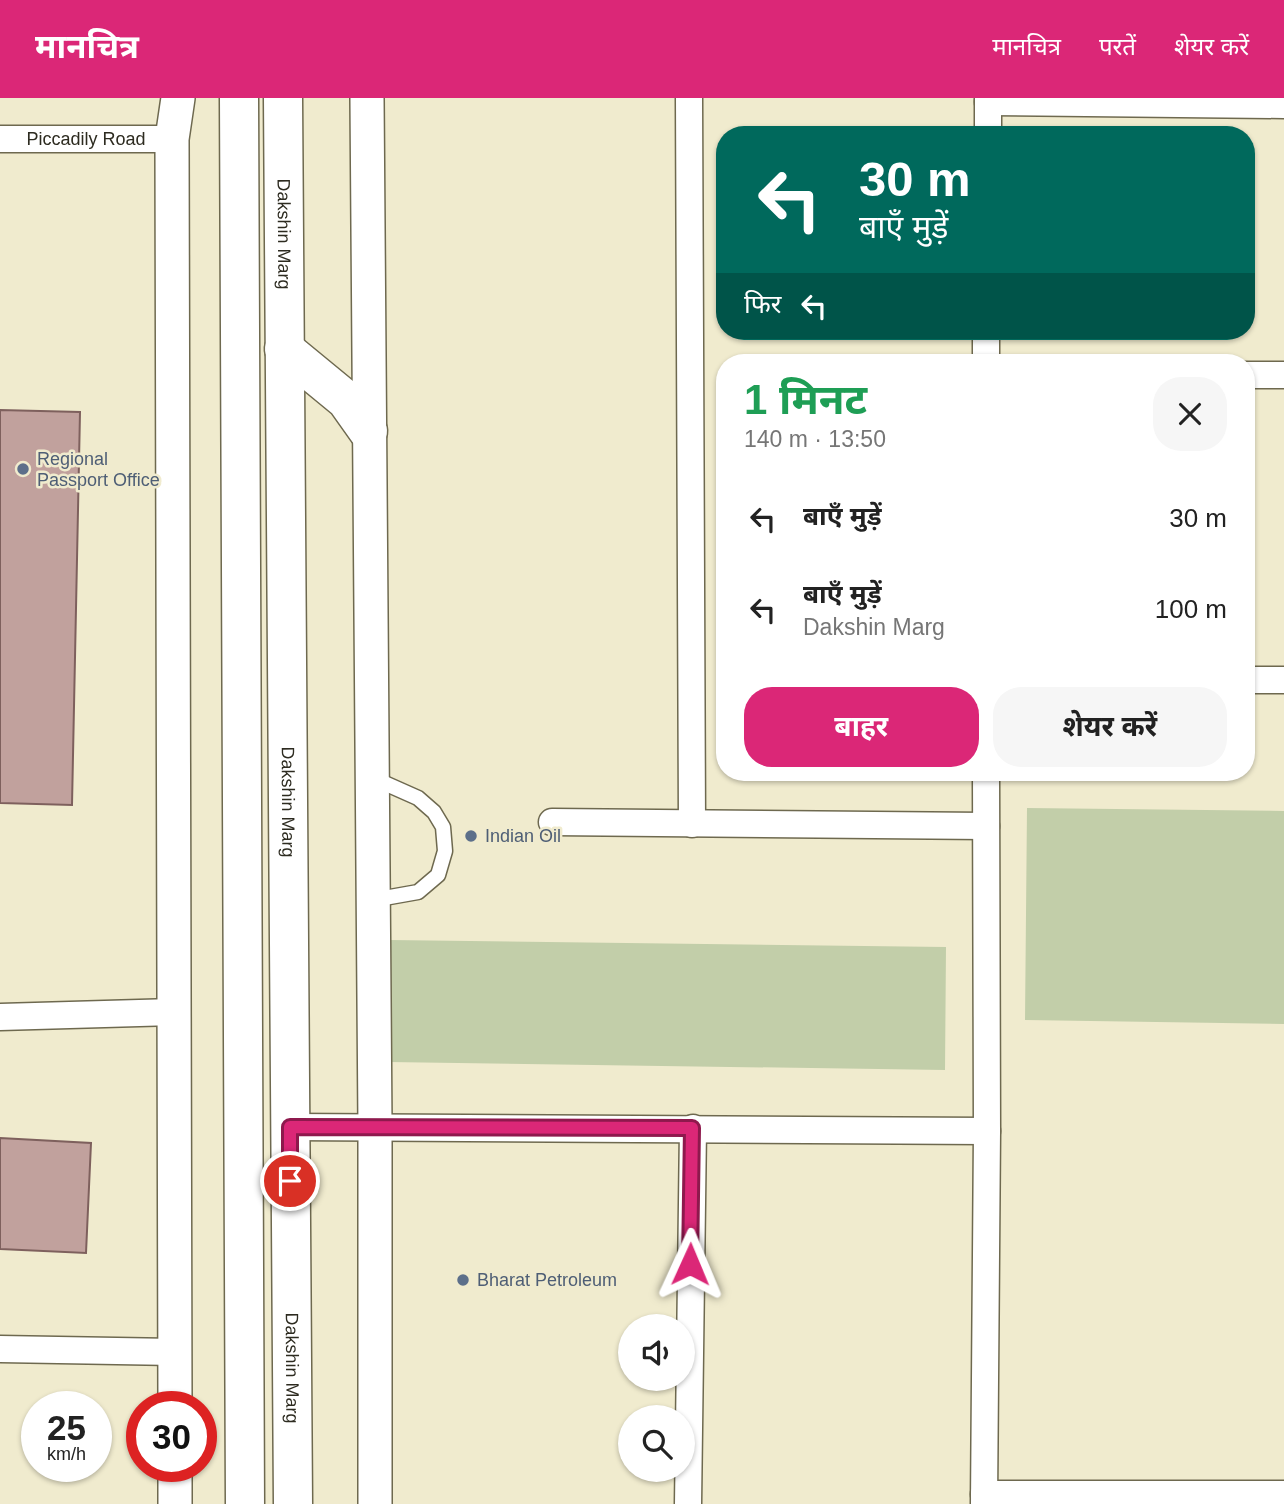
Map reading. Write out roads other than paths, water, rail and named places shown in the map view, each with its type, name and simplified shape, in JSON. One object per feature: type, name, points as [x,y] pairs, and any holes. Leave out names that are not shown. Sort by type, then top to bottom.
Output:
[{"type":"main road","points":[[239,98],[245,1504]]},
{"type":"main road","name":"Dakshin Marg","points":[[283,98],[293,1504]]},
{"type":"main road","points":[[285,349],[346,400],[368,431]]},
{"type":"street","points":[[175,1391],[172,139],[178,98]]},
{"type":"street","points":[[367,98],[375,1127],[375,1504]]},
{"type":"street","points":[[689,98],[692,824]]},
{"type":"street","points":[[988,126],[988,100],[1284,105]]},
{"type":"street","name":"Piccadily Road","points":[[0,139],[172,139]]},
{"type":"street","points":[[1255,375],[1284,375]]},
{"type":"street","points":[[1255,680],[1284,680]]},
{"type":"street","points":[[986,781],[984,1499],[1284,1494]]},
{"type":"street","points":[[552,822],[986,826]]},
{"type":"street","points":[[0,1017],[174,1012]]},
{"type":"street","points":[[290,1127],[987,1131]]},
{"type":"street","points":[[688,1504],[692,1128]]},
{"type":"street","points":[[0,1349],[175,1352]]},
{"type":"street","points":[[175,1482],[175,1504]]},
{"type":"lane","points":[[372,778],[418,798],[434,812],[443,827],[445,851],[438,875],[418,892],[373,900]]},
{"type":"place","name":"Regional Passport Office","points":[[23,469]]},
{"type":"place","name":"Indian Oil","points":[[471,836]]},
{"type":"place","name":"Bharat Petroleum","points":[[463,1280]]}]
